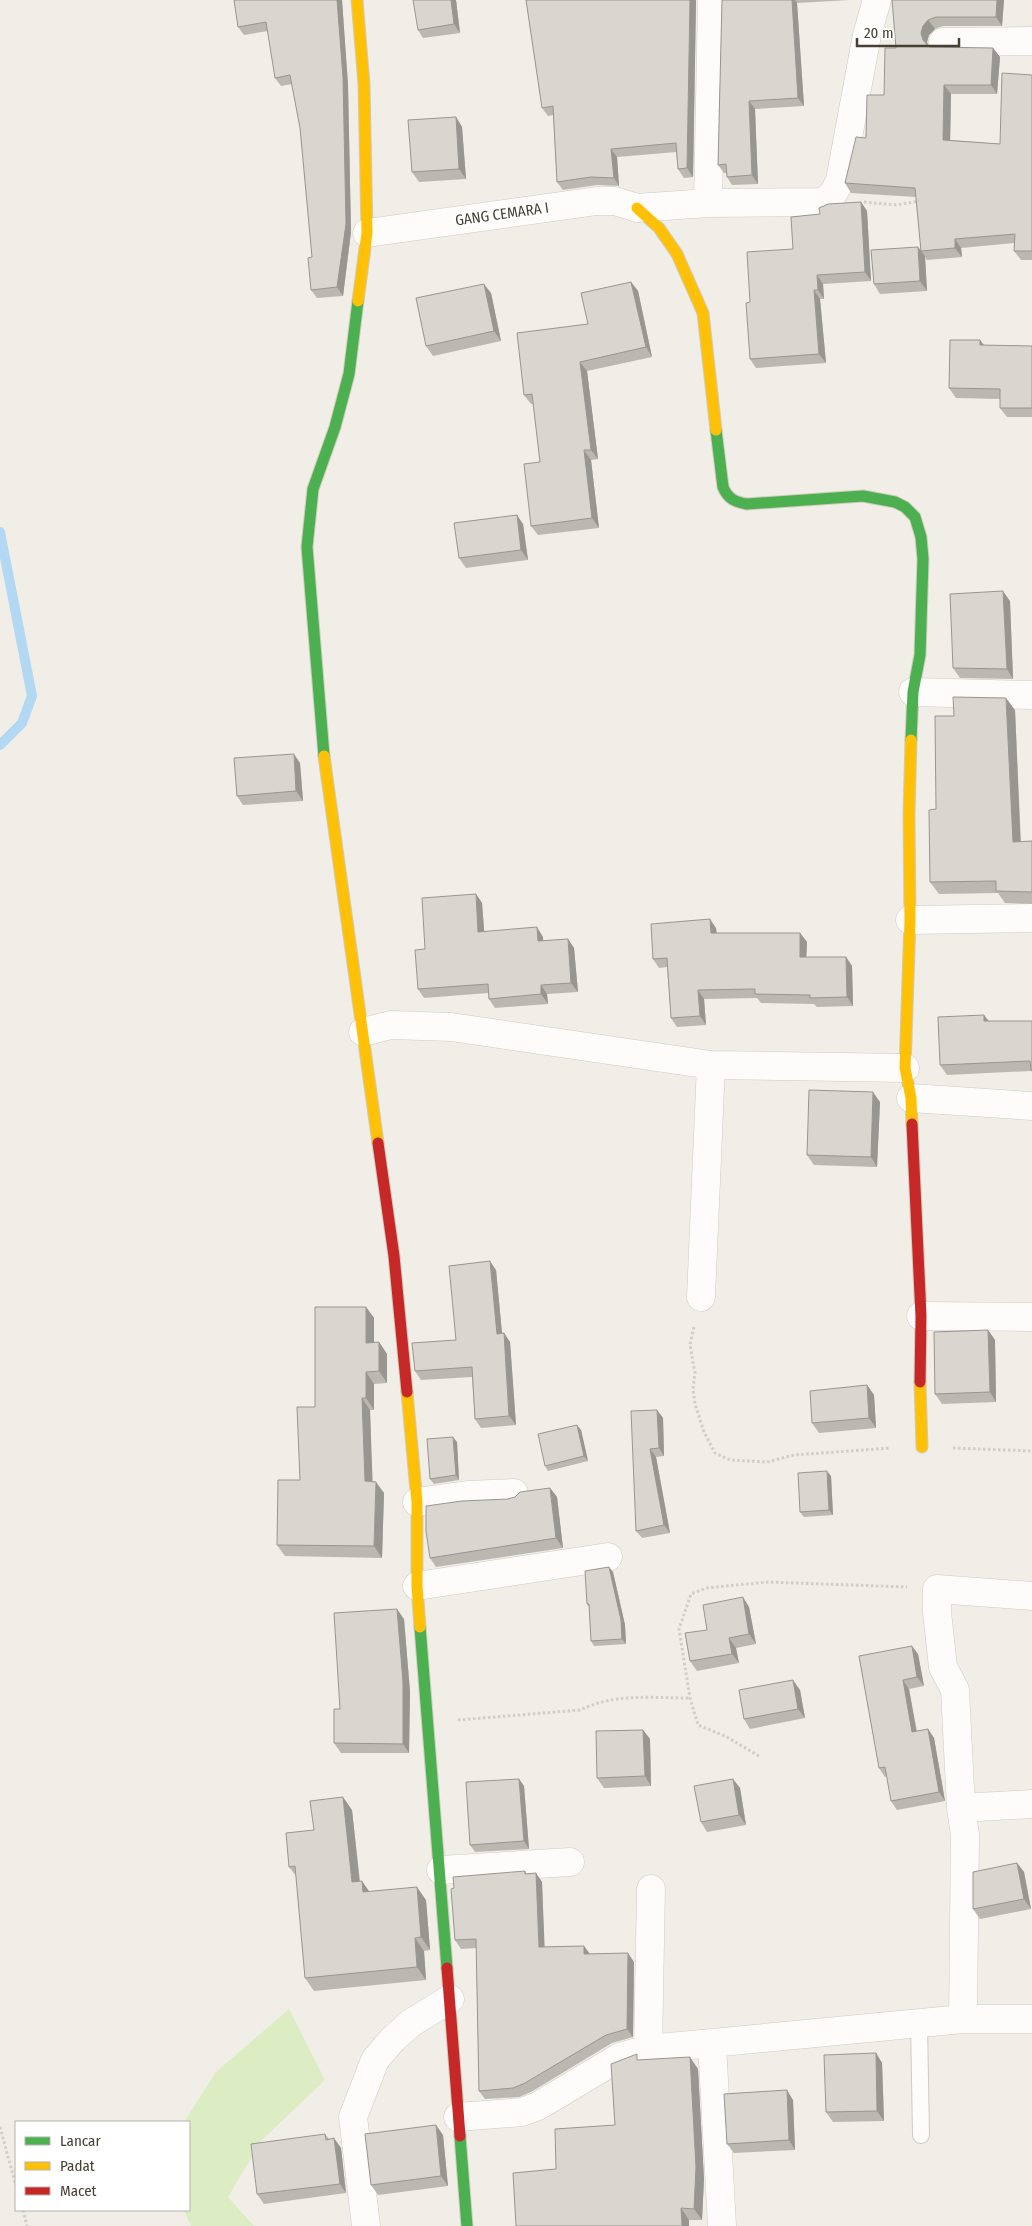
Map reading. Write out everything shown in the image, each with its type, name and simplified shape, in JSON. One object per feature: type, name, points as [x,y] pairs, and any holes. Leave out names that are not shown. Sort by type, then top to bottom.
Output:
[{"type":"street","points":[[357,0],[364,84],[367,234],[349,374],[335,427],[313,490],[307,547],[327,792],[394,1256],[417,1502],[417,1586],[441,1870],[467,2226]]},
{"type":"street","points":[[708,203],[712,0]]},
{"type":"street","points":[[637,208],[708,203],[821,202],[833,195],[840,180],[866,35],[877,0]]},
{"type":"street","points":[[943,42],[1032,41]]},
{"type":"street","name":"GANG CEMARA I","points":[[367,234],[597,200],[615,201],[637,208]]},
{"type":"street","points":[[637,208],[659,228],[677,254],[703,313],[724,494],[730,500],[747,504],[863,496],[895,502],[905,507],[915,517],[921,537],[923,559],[920,655],[913,692],[909,815],[910,920],[905,1068],[911,1098],[920,1316],[918,1369],[922,1446]]},
{"type":"street","points":[[913,692],[1032,695]]},
{"type":"street","points":[[910,920],[1032,918]]},
{"type":"street","points":[[363,1032],[391,1024],[451,1027],[712,1065],[905,1068]]},
{"type":"street","points":[[701,1297],[712,1065]]},
{"type":"street","points":[[911,1098],[1032,1106]]},
{"type":"street","points":[[920,1316],[1032,1316]]},
{"type":"street","points":[[417,1502],[466,1495],[514,1493]]},
{"type":"street","points":[[417,1586],[608,1557]]},
{"type":"street","points":[[963,2019],[965,1835],[961,1808],[955,1690],[942,1660],[937,1612],[937,1589],[1032,1596]]},
{"type":"street","points":[[961,1808],[1032,1804]]},
{"type":"street","points":[[441,1870],[570,1862]]},
{"type":"street","points":[[648,2049],[652,1889]]},
{"type":"street","points":[[366,2226],[353,2118],[356,2109],[375,2060],[392,2040],[450,1999]]},
{"type":"street","points":[[458,2117],[522,2112],[538,2106],[620,2058],[648,2049],[963,2019],[1032,2019]]},
{"type":"street","points":[[712,2044],[722,2226]]},
{"type":"lane","points":[[919,2024],[921,2135]]},
{"type":"path","points":[[833,195],[896,205],[923,201]]},
{"type":"path","points":[[701,1297],[690,1346],[695,1373],[693,1389],[704,1432],[715,1453],[730,1460],[767,1462],[794,1455],[922,1446],[1032,1450]]},
{"type":"path","points":[[759,1756],[725,1736],[698,1725],[690,1698],[680,1629],[691,1594],[706,1588],[768,1582],[937,1589]]},
{"type":"path","points":[[428,1722],[580,1710],[598,1702],[621,1698],[690,1698]]},
{"type":"path","points":[[0,2127],[15,2182]]},
{"type":"path","points":[[23,2211],[27,2226]]},
{"type":"green space","points":[[289,2009],[325,2080],[262,2140],[228,2197],[254,2226],[191,2226],[184,2211],[190,2211],[190,2121],[185,2121],[216,2072]]},
{"type":"building","points":[[234,0],[337,0],[343,77],[346,224],[337,287],[311,290],[308,258],[312,257],[300,128],[290,75],[275,78],[266,22],[238,27]]},
{"type":"building","points":[[413,0],[451,0],[454,24],[418,30]]},
{"type":"building","points":[[526,0],[690,0],[687,168],[678,169],[676,143],[611,149],[614,178],[591,177],[557,182],[553,106],[542,108]]},
{"type":"building","points":[[722,0],[792,0],[798,98],[749,101],[752,175],[727,177],[726,164],[718,165]]},
{"type":"building","points":[[892,0],[997,0],[996,17],[936,17],[928,20],[923,26],[921,33],[923,40],[929,47],[993,48],[991,85],[944,85],[943,140],[1000,144],[1002,73],[1032,75],[1032,251],[1014,251],[1015,234],[955,239],[955,248],[921,251],[915,188],[845,183],[856,137],[866,138],[867,95],[884,95],[885,48],[896,48]]},
{"type":"building","points":[[456,117],[459,169],[412,172],[408,120]]},
{"type":"building","points":[[861,202],[865,272],[817,275],[818,290],[814,290],[819,354],[750,359],[746,303],[750,302],[747,252],[793,249],[791,217],[820,214],[819,208],[828,204]]},
{"type":"building","points":[[918,247],[920,281],[874,284],[871,250]]},
{"type":"building","points":[[631,282],[646,347],[580,362],[591,450],[584,450],[592,518],[531,526],[524,464],[540,462],[532,394],[524,395],[517,333],[588,324],[581,293]]},
{"type":"building","points":[[484,284],[494,331],[426,346],[416,298]]},
{"type":"building","points":[[950,340],[980,340],[980,345],[1032,346],[1032,408],[1000,408],[1000,389],[949,388]]},
{"type":"building","points":[[517,515],[521,550],[459,558],[454,523]]},
{"type":"building","points":[[1003,591],[1007,669],[953,668],[950,594]]},
{"type":"building","points":[[953,697],[1006,698],[1013,842],[1032,841],[1032,892],[996,891],[996,881],[930,882],[929,810],[936,809],[935,716],[954,716]]},
{"type":"building","points":[[294,754],[296,791],[237,796],[234,758]]},
{"type":"building","points":[[476,894],[478,932],[537,927],[538,941],[568,939],[571,983],[541,985],[541,994],[489,999],[488,984],[418,989],[415,950],[425,949],[422,898]]},
{"type":"building","points":[[710,919],[711,933],[800,933],[800,957],[846,957],[847,997],[810,998],[810,995],[755,994],[755,989],[698,990],[700,1016],[671,1018],[667,958],[653,959],[651,924]]},
{"type":"building","points":[[984,1015],[984,1021],[1032,1021],[1032,1070],[1030,1061],[940,1065],[938,1017]]},
{"type":"building","points":[[809,1090],[873,1092],[871,1157],[807,1155]]},
{"type":"building","points":[[490,1261],[497,1334],[504,1333],[509,1416],[475,1419],[472,1367],[415,1371],[412,1343],[456,1340],[449,1266]]},
{"type":"building","points":[[315,1307],[366,1307],[366,1343],[379,1342],[379,1371],[366,1372],[366,1398],[362,1398],[365,1481],[376,1482],[374,1546],[277,1545],[278,1480],[300,1480],[297,1407],[315,1407]]},
{"type":"building","points":[[988,1330],[990,1392],[935,1394],[934,1332]]},
{"type":"building","points":[[867,1385],[869,1418],[812,1423],[810,1391]]},
{"type":"building","points":[[657,1410],[659,1448],[650,1449],[664,1525],[636,1531],[631,1411]]},
{"type":"building","points":[[577,1425],[584,1456],[545,1466],[538,1434]]},
{"type":"building","points":[[453,1437],[456,1475],[430,1479],[427,1439]]},
{"type":"building","points":[[827,1471],[829,1510],[800,1512],[798,1473]]},
{"type":"building","points":[[550,1488],[556,1538],[430,1558],[426,1531],[426,1506],[462,1501],[508,1499],[515,1497],[520,1492]]},
{"type":"building","points":[[609,1567],[621,1620],[622,1639],[591,1641],[585,1571]]},
{"type":"building","points":[[743,1597],[749,1634],[729,1638],[732,1654],[690,1661],[685,1633],[707,1630],[703,1605]]},
{"type":"building","points":[[397,1609],[403,1682],[403,1744],[334,1743],[334,1709],[340,1709],[334,1613]]},
{"type":"building","points":[[912,1646],[917,1677],[903,1680],[912,1732],[928,1729],[939,1792],[891,1801],[885,1767],[879,1768],[859,1656]]},
{"type":"building","points":[[793,1680],[798,1709],[744,1719],[739,1690]]},
{"type":"building","points":[[643,1730],[645,1776],[597,1778],[596,1731]]},
{"type":"building","points":[[519,1779],[524,1841],[470,1845],[466,1782]]},
{"type":"building","points":[[733,1779],[739,1815],[701,1822],[694,1786]]},
{"type":"building","points":[[343,1797],[352,1882],[362,1881],[363,1892],[417,1887],[421,1937],[415,1938],[417,1967],[305,1978],[295,1866],[289,1867],[286,1833],[314,1830],[310,1801]]},
{"type":"building","points":[[1017,1863],[1024,1899],[973,1909],[973,1872]]},
{"type":"building","points":[[525,1871],[525,1874],[536,1873],[539,1947],[584,1946],[584,1954],[628,1953],[627,2029],[606,2035],[525,2083],[513,2088],[479,2091],[476,1939],[455,1940],[451,1889],[454,1888],[453,1877]]},
{"type":"building","points":[[876,2053],[877,2111],[826,2112],[824,2055]]},
{"type":"building","points":[[637,2054],[637,2060],[690,2057],[696,2167],[694,2209],[681,2208],[682,2226],[516,2226],[513,2173],[556,2169],[555,2129],[615,2125],[611,2064]]},
{"type":"building","points":[[787,2090],[789,2140],[727,2144],[724,2094]]},
{"type":"building","points":[[436,2125],[441,2176],[371,2185],[365,2134]]},
{"type":"building","points":[[325,2134],[326,2140],[334,2138],[340,2184],[257,2194],[251,2144]]},
{"type":"waterway","points":[[0,532],[32,696],[22,723],[0,745]]},
{"type":"traffic: fast","points":[[324,756],[307,547],[313,489],[335,427],[349,374],[358,301]]},
{"type":"traffic: fast","points":[[716,430],[723,487],[727,494],[735,501],[747,504],[863,496],[895,502],[905,507],[915,517],[921,537],[923,559],[920,655],[913,692],[911,740]]},
{"type":"traffic: fast","points":[[420,1627],[447,1968]]},
{"type":"traffic: fast","points":[[460,2136],[467,2226]]},
{"type":"traffic: slow","points":[[357,0],[364,84],[367,233],[358,301]]},
{"type":"traffic: slow","points":[[637,208],[659,228],[677,254],[703,313],[716,430]]},
{"type":"traffic: slow","points":[[911,740],[909,815],[910,920],[905,1068],[911,1098],[912,1124]]},
{"type":"traffic: slow","points":[[324,756],[378,1143]]},
{"type":"traffic: slow","points":[[920,1382],[922,1447]]},
{"type":"traffic: slow","points":[[407,1392],[417,1502],[417,1586],[420,1627]]},
{"type":"traffic: jam","points":[[912,1124],[921,1316],[920,1382]]},
{"type":"traffic: jam","points":[[378,1143],[394,1256],[407,1392]]},
{"type":"traffic: jam","points":[[447,1968],[460,2136]]}]
